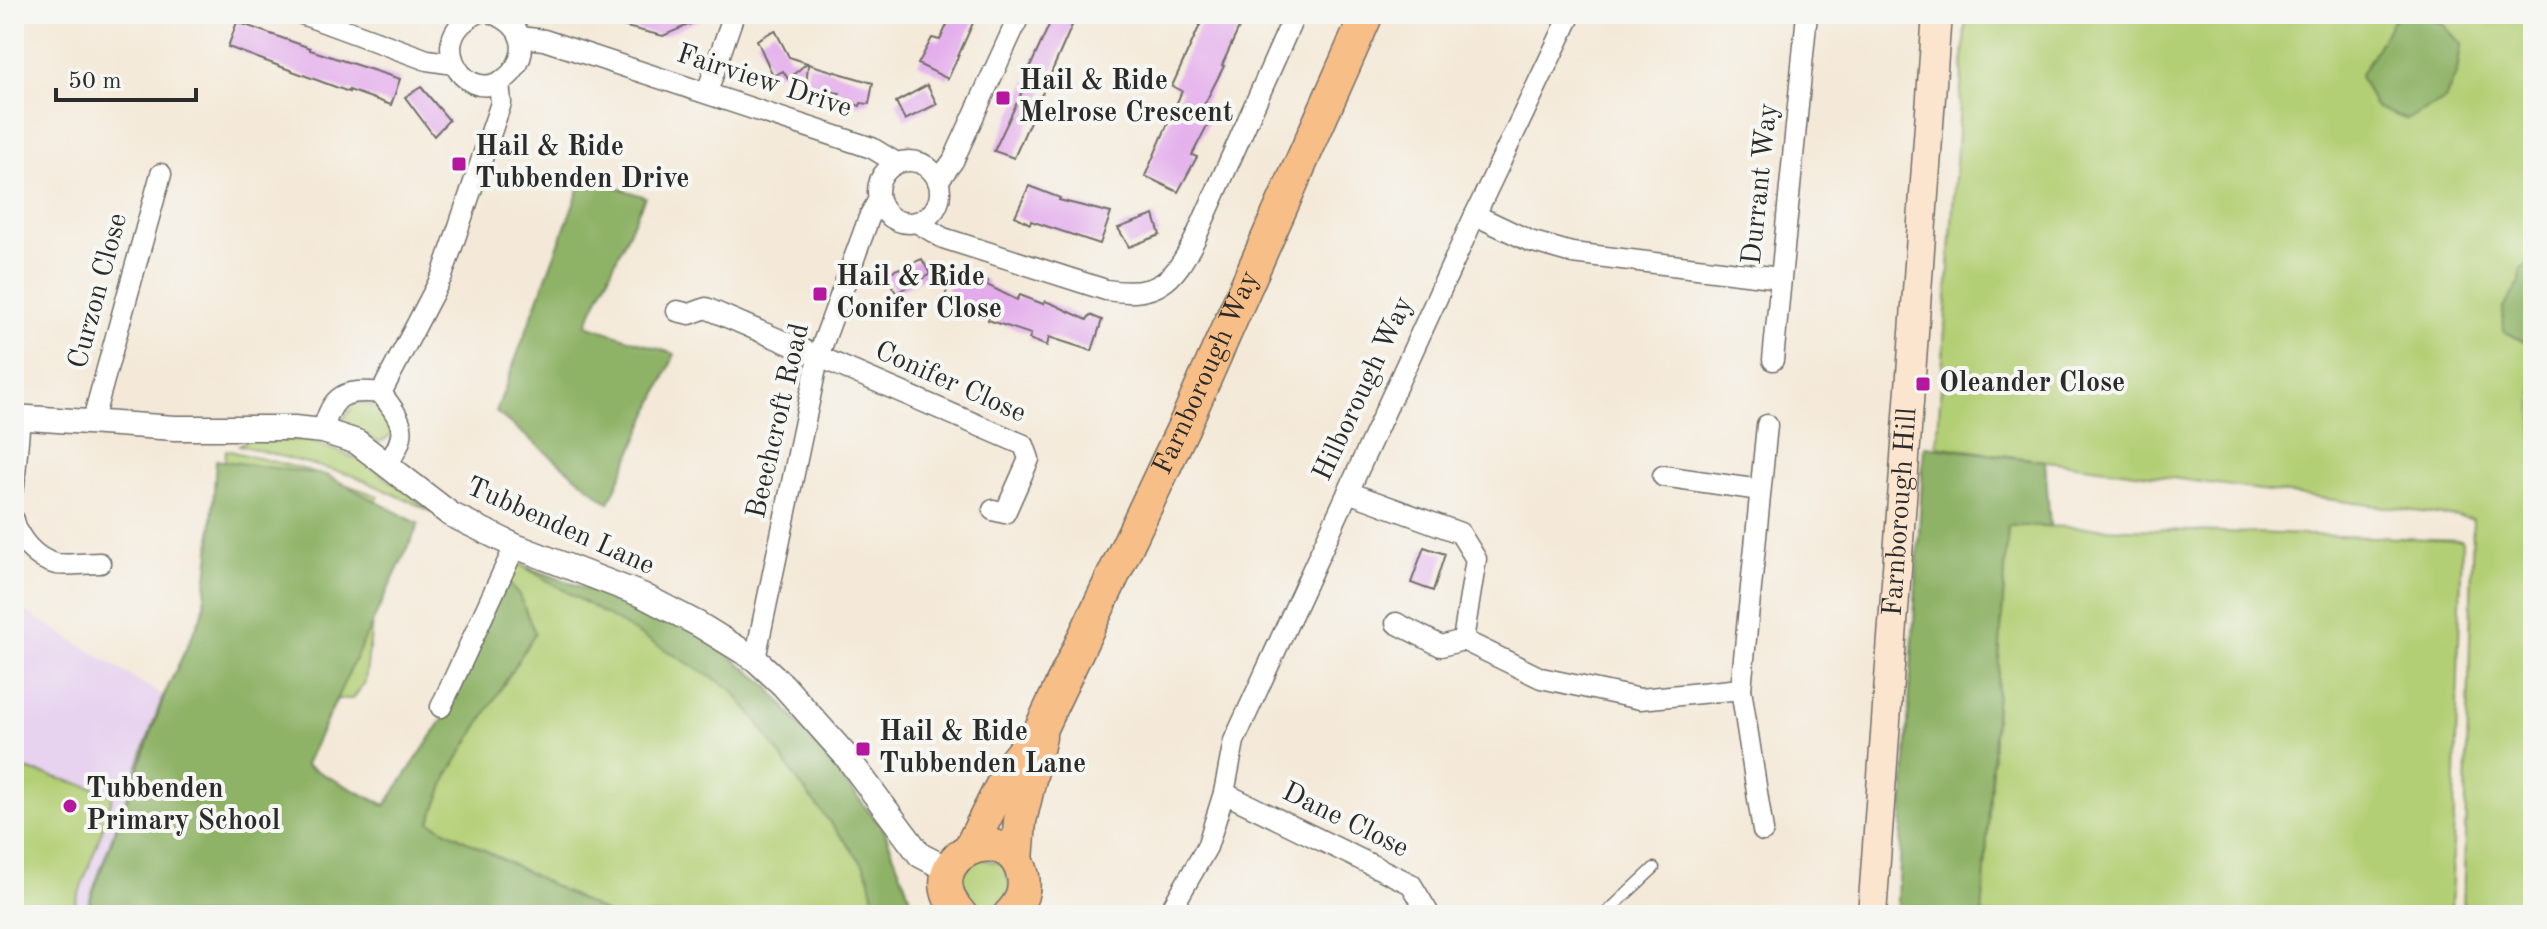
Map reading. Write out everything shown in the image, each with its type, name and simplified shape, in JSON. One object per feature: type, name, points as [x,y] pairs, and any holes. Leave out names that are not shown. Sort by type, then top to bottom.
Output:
[{"type":"highway","name":"Farnborough Way","points":[[959,859],[1013,763],[1040,730],[1184,426],[1367,14]]},
{"type":"highway","name":"Farnborough Way","points":[[1009,915],[1017,906],[1024,883],[1017,861],[1020,821],[1038,753],[1040,730]]},
{"type":"highway","points":[[955,912],[947,892],[959,859],[983,845],[996,846],[1017,861]]},
{"type":"main road","name":"Farnborough Hill","points":[[1872,915],[1937,14]]},
{"type":"street","points":[[302,14],[427,60],[454,64]]},
{"type":"street","points":[[476,14],[457,28],[451,52],[454,64],[464,77],[487,85],[499,82],[513,72],[520,62],[522,49],[514,26],[494,14]]},
{"type":"street","points":[[707,92],[734,14]]},
{"type":"street","points":[[938,181],[953,161],[1020,14]]},
{"type":"street","points":[[918,223],[932,214],[939,197],[938,181],[929,167],[912,161],[895,162],[884,174],[878,188],[878,201],[886,214],[900,223],[918,223],[943,238],[1106,290],[1128,294],[1156,288],[1179,269],[1195,239],[1295,14]]},
{"type":"street","name":"Hilborough Way","points":[[1168,915],[1207,847],[1224,793],[1234,741],[1475,215],[1571,14]]},
{"type":"street","name":"Durrant Way","points":[[1773,360],[1807,14]]},
{"type":"street","name":"Fairview Drive","points":[[520,37],[544,40],[707,92],[872,148],[895,162]]},
{"type":"street","points":[[381,393],[442,276],[501,103],[499,82]]},
{"type":"street","name":"Curzon Close","points":[[92,423],[161,174]]},
{"type":"street","name":"Beechcroft Road","points":[[755,659],[819,354],[870,215],[878,201]]},
{"type":"street","points":[[1475,215],[1530,241],[1572,253],[1780,278]]},
{"type":"street","points":[[677,311],[690,314],[706,308],[819,354]]},
{"type":"street","name":"Conifer Close","points":[[819,354],[1024,445],[1029,459],[1005,513],[993,510]]},
{"type":"street","points":[[323,431],[328,411],[343,394],[361,391],[381,393],[399,417],[404,432],[387,465]]},
{"type":"street","points":[[14,486],[17,417]]},
{"type":"street","name":"Tubbenden Lane","points":[[17,417],[175,428],[294,428],[323,431],[357,442],[450,514],[515,546],[642,595],[755,659],[783,685],[846,756],[920,855],[959,859]]},
{"type":"street","points":[[1763,831],[1741,689],[1767,425]]},
{"type":"street","points":[[1663,476],[1760,490]]},
{"type":"street","points":[[1348,492],[1460,533],[1476,559],[1463,640]]},
{"type":"street","points":[[14,520],[16,530],[30,550],[54,564],[100,563]]},
{"type":"street","points":[[441,707],[515,546]]},
{"type":"street","points":[[1396,623],[1441,646],[1463,640],[1541,678],[1640,699],[1741,689]]},
{"type":"street","name":"Dane Close","points":[[1224,793],[1411,884],[1429,914]]},
{"type":"lane","points":[[1604,915],[1654,868]]},
{"type":"shaded area","name":"Tubbenden Primary School","points":[[14,604],[163,696],[88,915],[14,915]]},
{"type":"green space","points":[[1966,14],[2533,14],[2533,915],[2463,915],[2473,519],[1937,446]]},
{"type":"green space","points":[[2397,14],[2427,14],[2428,18],[2443,24],[2461,44],[2457,72],[2445,100],[2407,120],[2375,107],[2360,76]]},
{"type":"green space","points":[[584,176],[645,197],[586,325],[675,354],[609,503],[496,412]]},
{"type":"green space","points":[[2533,261],[2533,347],[2504,331],[2503,308],[2520,283],[2521,270]]},
{"type":"green space","points":[[356,402],[374,406],[387,416],[395,426],[389,437],[379,442],[341,421]]},
{"type":"green space","points":[[253,437],[311,441],[363,461],[433,512],[354,476],[239,445]]},
{"type":"green space","points":[[1924,446],[2045,461],[2050,526],[2008,526],[1982,915],[1897,915]]},
{"type":"green space","points":[[226,450],[303,469],[378,496],[366,559],[380,561],[365,682],[353,699],[337,699],[304,768],[386,805],[444,718],[517,560],[521,565],[694,628],[767,685],[884,830],[910,897],[911,915],[84,915],[163,696],[167,689],[199,707]]},
{"type":"green space","points":[[216,460],[326,475],[419,524],[305,765],[385,806],[444,718],[506,580],[519,595],[535,633],[448,775],[430,822],[610,915],[85,915],[167,689],[203,613]]},
{"type":"green space","points":[[2008,525],[2462,540],[2451,915],[1982,915]]},
{"type":"green space","points":[[521,565],[694,628],[767,685],[884,830],[910,897],[911,915],[866,915],[874,899],[863,864],[730,688]]},
{"type":"green space","points":[[14,766],[113,793],[71,915],[14,915]]},
{"type":"green space","points":[[977,858],[1003,864],[1011,890],[990,909],[972,908],[958,877]]},
{"type":"building","points":[[598,14],[713,14],[663,36],[597,20]]},
{"type":"building","points":[[952,14],[977,14],[948,79],[918,64],[932,38],[940,40]]},
{"type":"building","points":[[1054,14],[1077,14],[1014,158],[994,151],[1030,75],[1027,74]]},
{"type":"building","points":[[1205,14],[1249,14],[1238,30],[1203,107],[1214,112],[1192,155],[1197,157],[1178,192],[1145,176],[1182,91],[1172,86]]},
{"type":"building","points":[[237,22],[400,79],[391,105],[228,47]]},
{"type":"building","points":[[775,30],[789,57],[807,63],[788,79],[783,71],[773,76],[757,40]]},
{"type":"building","points":[[808,64],[873,83],[869,104],[861,103],[860,106],[837,99],[840,93],[806,88]]},
{"type":"building","points":[[927,85],[937,104],[905,120],[896,102]]},
{"type":"building","points":[[421,87],[449,120],[434,136],[405,97]]},
{"type":"building","points":[[1029,186],[1059,200],[1111,213],[1100,244],[1031,221],[1030,224],[1015,216]]},
{"type":"building","points":[[1154,215],[1160,235],[1129,247],[1118,228]]},
{"type":"building","points":[[922,259],[930,274],[896,293],[885,274]]},
{"type":"building","points":[[952,271],[973,281],[976,276],[988,281],[987,285],[1017,300],[1020,295],[1043,304],[1045,301],[1087,320],[1090,315],[1102,320],[1092,351],[1049,337],[1047,346],[1029,339],[1031,334],[944,301]]},
{"type":"building","points":[[1424,547],[1445,554],[1433,591],[1411,583]]},
{"type":"place","name":"Hail & Ride Melrose Crescent","points":[[1003,98]]},
{"type":"place","name":"Hail & Ride Tubbenden Drive","points":[[459,164]]},
{"type":"place","name":"Hail & Ride Conifer Close","points":[[820,294]]},
{"type":"place","name":"Oleander Close","points":[[1923,384]]},
{"type":"place","name":"Hail & Ride Tubbenden Lane","points":[[863,749]]},
{"type":"place","name":"Tubbenden Primary School","points":[[70,806]]}]
